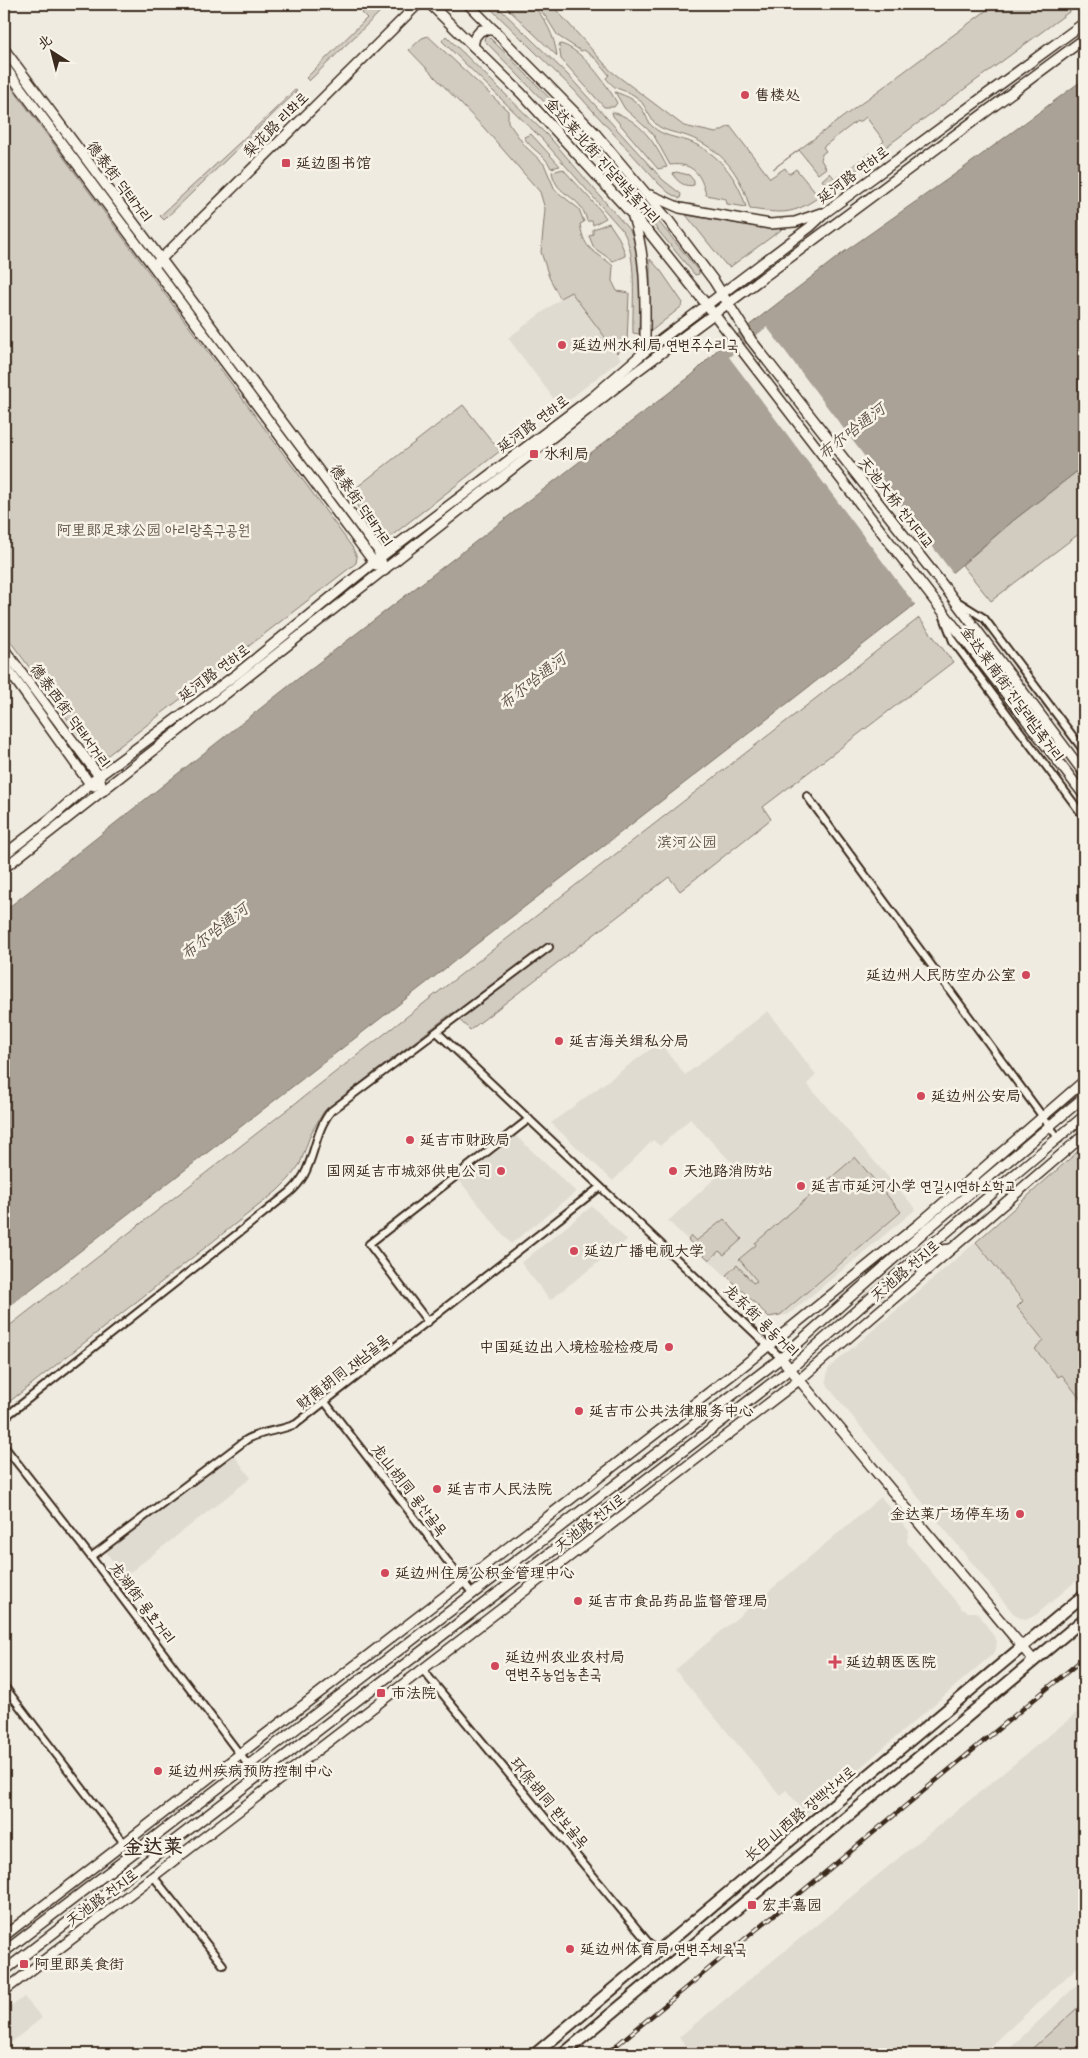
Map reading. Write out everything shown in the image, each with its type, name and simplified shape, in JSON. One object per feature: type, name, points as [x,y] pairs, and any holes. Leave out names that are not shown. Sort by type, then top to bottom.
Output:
[{"type":"main road","name":"梨花路 리화로","points":[[156,263],[418,4]]},
{"type":"main road","name":"金达莱北街 진달래북쪽거리","points":[[430,4],[538,111],[631,212],[740,348]]},
{"type":"main road","name":"金达莱北街 진달래북쪽거리","points":[[468,4],[595,133],[647,194],[708,274],[751,340]]},
{"type":"main road","name":"延河路 연하로","points":[[4,855],[50,819],[99,776],[238,673],[373,563],[595,395],[642,354],[810,227],[826,212],[1084,22]]},
{"type":"main road","points":[[473,46],[475,36],[481,30],[494,30]]},
{"type":"main road","name":"延河路 연하로","points":[[4,868],[384,571],[618,385],[1084,38]]},
{"type":"main road","name":"德泰街 덕태거리","points":[[4,49],[373,563],[384,571]]},
{"type":"main road","name":"德泰街 덕태거리","points":[[4,66],[156,263],[309,456],[378,550],[384,571]]},
{"type":"main road","points":[[647,194],[680,208],[770,224],[795,222],[826,212]]},
{"type":"main road","points":[[631,212],[640,237],[644,258],[645,343],[642,354]]},
{"type":"main road","name":"天池大桥 천지대교","points":[[751,340],[946,589]]},
{"type":"main road","name":"天池大桥 천지대교","points":[[740,348],[933,599]]},
{"type":"main road","name":"金达莱南街 진달래남쪽거리","points":[[946,589],[1084,773]]},
{"type":"main road","name":"金达莱南街 진달래남쪽거리","points":[[933,599],[1084,796]]},
{"type":"main road","name":"德泰西街 덕태서거리","points":[[4,649],[99,776],[103,791]]},
{"type":"main road","name":"德泰西街 덕태서거리","points":[[4,664],[90,784],[103,791]]},
{"type":"main road","name":"天池路 천지로","points":[[4,1936],[742,1367],[919,1224],[1084,1081]]},
{"type":"main road","name":"天池路 천지로","points":[[4,1952],[781,1358],[925,1230],[1051,1127],[1084,1097]]},
{"type":"main road","name":"天池路 천지로","points":[[4,1971],[790,1368],[923,1252],[1084,1116]]},
{"type":"main road","name":"天池路 천지로","points":[[4,1991],[799,1380],[1084,1135]]},
{"type":"main road","points":[[923,1252],[952,1249]]},
{"type":"main road","name":"龙东街 룡동거리","points":[[781,1358],[1034,1661]]},
{"type":"main road","name":"长白山西路 장백산서로","points":[[535,2054],[1084,1595]]},
{"type":"main road","points":[[563,2054],[1084,1619]]},
{"type":"street","name":"金达莱南街 진달래남쪽거리","points":[[952,598],[984,618],[1084,751]]},
{"type":"street","name":"金达莱南街 진달래남쪽거리","points":[[941,608],[953,641],[1084,817]]},
{"type":"street","points":[[807,796],[1059,1139]]},
{"type":"street","points":[[4,1418],[289,1193],[304,1175],[320,1129],[331,1111],[549,947]]},
{"type":"street","name":"龙东街 룡동거리","points":[[437,1032],[781,1358]]},
{"type":"street","points":[[428,1322],[369,1244],[529,1119]]},
{"type":"street","name":"财南胡同 재남골목","points":[[91,1557],[251,1436],[280,1430],[296,1424],[600,1187]]},
{"type":"street","name":"龙山胡同 룡산골목","points":[[325,1402],[472,1593]]},
{"type":"street","name":"龙湖街 룡호거리","points":[[4,1446],[91,1557],[257,1777]]},
{"type":"street","name":"环保胡同 환보골목","points":[[422,1669],[657,1953]]},
{"type":"street","points":[[4,1686],[124,1843]]},
{"type":"street","points":[[153,1876],[222,1965]]},
{"type":"shaded area","name":"延边州水利局 연변주수리국","points":[[571,291],[621,359],[560,407],[508,338]]},
{"type":"shaded area","points":[[768,1011],[816,1075],[807,1084],[916,1209],[788,1315],[769,1317],[668,1221],[732,1163],[690,1119],[660,1146],[653,1140],[613,1181],[551,1123],[660,1042],[685,1075]]},
{"type":"shaded area","points":[[516,1136],[576,1192],[511,1244],[458,1179]]},
{"type":"shaded area","name":"延边广播电视大学","points":[[592,1206],[627,1240],[550,1300],[521,1263]]},
{"type":"shaded area","points":[[976,1242],[1023,1302],[1017,1307],[1044,1342],[1035,1349],[1058,1377],[1062,1375],[1084,1404],[1084,1574],[1036,1615],[1028,1619],[1020,1618],[1013,1613],[829,1388],[826,1381],[828,1370],[831,1366]]},
{"type":"shaded area","points":[[233,1454],[251,1478],[124,1577],[106,1552]]},
{"type":"shaded area","name":"延边朝医医院","points":[[881,1497],[909,1531],[907,1541],[909,1545],[962,1609],[969,1612],[977,1612],[997,1641],[996,1649],[994,1653],[806,1814],[786,1790],[780,1795],[675,1670]]},
{"type":"shaded area","points":[[1084,1707],[1084,1961],[982,2054],[693,2054],[679,2037]]},
{"type":"shaded area","points":[[1084,1978],[1084,2054],[1004,2054]]},
{"type":"shaded area","points":[[24,1997],[42,2018],[4,2048],[4,2012]]},
{"type":"green space","points":[[357,4],[382,4],[381,11],[309,81],[306,78],[367,18],[362,13],[365,10]]},
{"type":"green space","points":[[486,4],[495,4],[567,74],[663,180],[681,194],[680,199],[669,193],[659,184],[574,90]]},
{"type":"green space","points":[[503,4],[531,4],[541,15],[548,28],[557,56]]},
{"type":"green space","points":[[535,4],[551,4],[611,71],[684,126],[716,133],[730,126],[770,178],[785,168],[789,174],[796,169],[819,197],[801,207],[786,212],[750,209],[735,174],[720,156],[699,141],[658,126],[639,99],[616,88],[606,78],[609,75],[597,60],[584,50],[581,51],[558,36]]},
{"type":"green space","points":[[995,4],[1083,4],[1077,6],[883,149],[880,145],[884,141],[866,117],[859,123],[857,121],[823,147],[826,151],[822,154],[821,160],[826,168],[818,174],[799,150],[773,169]]},
{"type":"green space","points":[[428,36],[508,111],[508,122],[525,146],[544,164],[555,190],[579,209],[584,222],[580,224],[582,233],[588,246],[613,266],[612,281],[617,291],[629,293],[627,343],[617,353],[571,292],[560,298],[549,277],[541,252],[545,209],[540,192],[485,129],[409,50],[422,38]]},
{"type":"green space","points":[[446,36],[552,140],[631,232],[638,253],[639,334],[633,333],[631,254],[623,231],[542,139],[442,41]]},
{"type":"green space","points":[[485,36],[488,36],[516,64],[598,150],[649,210],[699,274],[695,275],[594,153],[484,40]]},
{"type":"green space","points":[[561,44],[577,53],[593,68],[617,103],[614,107],[604,107],[561,59],[559,45]]},
{"type":"green space","name":"阿里郎足球公园 아리랑축구공원","points":[[4,77],[308,487],[352,547],[357,557],[356,563],[351,567],[108,755],[99,755],[92,752],[4,633]]},
{"type":"green space","points":[[295,90],[297,91],[164,220],[160,216],[245,138]]},
{"type":"green space","points":[[615,92],[629,97],[636,102],[650,124],[657,130],[699,146],[717,159],[732,176],[746,207],[727,204],[726,199],[706,195],[702,181],[695,171],[685,166],[670,165],[653,134],[625,109]]},
{"type":"green space","points":[[612,112],[631,120],[646,133],[667,167],[658,169],[613,116]]},
{"type":"green space","points":[[531,134],[560,166],[551,168],[545,159],[530,145],[524,137]]},
{"type":"green space","points":[[870,153],[877,155],[830,190],[822,180],[830,173],[835,179]]},
{"type":"green space","points":[[563,169],[606,218],[593,225],[592,221],[587,221],[579,205],[563,192],[555,181],[552,172]]},
{"type":"green space","points":[[673,173],[689,175],[694,181],[694,185],[684,185],[678,181]]},
{"type":"green space","points":[[686,215],[757,227],[781,227],[781,230],[730,267],[725,264]]},
{"type":"green space","points":[[609,223],[619,238],[625,253],[625,256],[613,261],[594,248],[589,236],[593,234],[593,229]]},
{"type":"green space","points":[[650,259],[661,271],[683,303],[681,307],[650,332]]},
{"type":"green space","points":[[463,405],[500,451],[390,537],[382,539],[348,494]]},
{"type":"green space","points":[[1084,466],[1084,530],[991,601],[962,565],[1014,520]]},
{"type":"green space","name":"滨河公园","points":[[919,618],[953,662],[763,807],[771,819],[680,891],[669,877],[470,1030],[452,1013],[324,1111],[311,1133],[300,1164],[277,1191],[4,1406],[4,1330]]},
{"type":"green space","points":[[1084,1146],[1084,1404],[1062,1375],[1058,1377],[1035,1349],[1044,1341],[1017,1307],[1023,1301],[976,1242]]},
{"type":"green space","points":[[855,1157],[901,1212],[780,1315],[769,1317],[726,1275],[737,1265],[753,1283],[757,1281],[739,1259]]},
{"type":"green space","points":[[724,1219],[742,1239],[724,1255],[719,1251],[709,1260],[688,1240],[691,1236],[696,1241]]},
{"type":"green space","points":[[1084,2002],[1084,2054],[1026,2054]]},
{"type":"water","name":"布尔哈通河","points":[[1084,79],[1084,466],[1014,520],[908,610],[4,1310],[4,911],[309,670],[692,375],[716,351],[844,252],[965,167]]},
{"type":"pier","points":[[767,327],[954,575],[916,606],[729,357]]},
{"type":"railway","points":[[606,2054],[1084,1658]]},
{"type":"place","name":"售楼处","points":[[745,95]]},
{"type":"place","name":"延边图书馆","points":[[286,163]]},
{"type":"place","name":"延边州水利局 연변주수리국","points":[[562,345]]},
{"type":"place","name":"水利局","points":[[534,454]]},
{"type":"place","name":"延边州人民防空办公室","points":[[1026,975]]},
{"type":"place","name":"延吉海关缉私分局","points":[[559,1041]]},
{"type":"place","name":"延边州公安局","points":[[921,1096]]},
{"type":"place","name":"延吉市财政局","points":[[410,1140]]},
{"type":"place","name":"国网延吉市城郊供电公司","points":[[501,1171]]},
{"type":"place","name":"天池路消防站","points":[[673,1171]]},
{"type":"place","name":"延吉市延河小学 연길시연하소학교","points":[[801,1186]]},
{"type":"place","name":"延边广播电视大学","points":[[574,1251]]},
{"type":"place","name":"中国延边出入境检验检疫局","points":[[669,1347]]},
{"type":"place","name":"延吉市公共法律服务中心","points":[[579,1411]]},
{"type":"place","name":"延吉市人民法院","points":[[437,1489]]},
{"type":"place","name":"金达莱广场停车场","points":[[1020,1514]]},
{"type":"place","name":"延边州住房公积金管理中心","points":[[385,1573]]},
{"type":"place","name":"延吉市食品药品监督管理局","points":[[578,1601]]},
{"type":"place","name":"延边朝医医院","points":[[835,1662]]},
{"type":"place","name":"延边州农业农村局 연변주농업농촌국","points":[[495,1666]]},
{"type":"place","name":"市法院","points":[[381,1693]]},
{"type":"place","name":"延边州疾病预防控制中心","points":[[158,1771]]},
{"type":"place","name":"宏丰嘉园","points":[[752,1905]]},
{"type":"place","name":"延边州体育局 연변주체육국","points":[[570,1949]]},
{"type":"place","name":"阿里郎美食街","points":[[24,1964]]},
{"type":"district","name":"金达莱","points":[[153,1847]]}]
